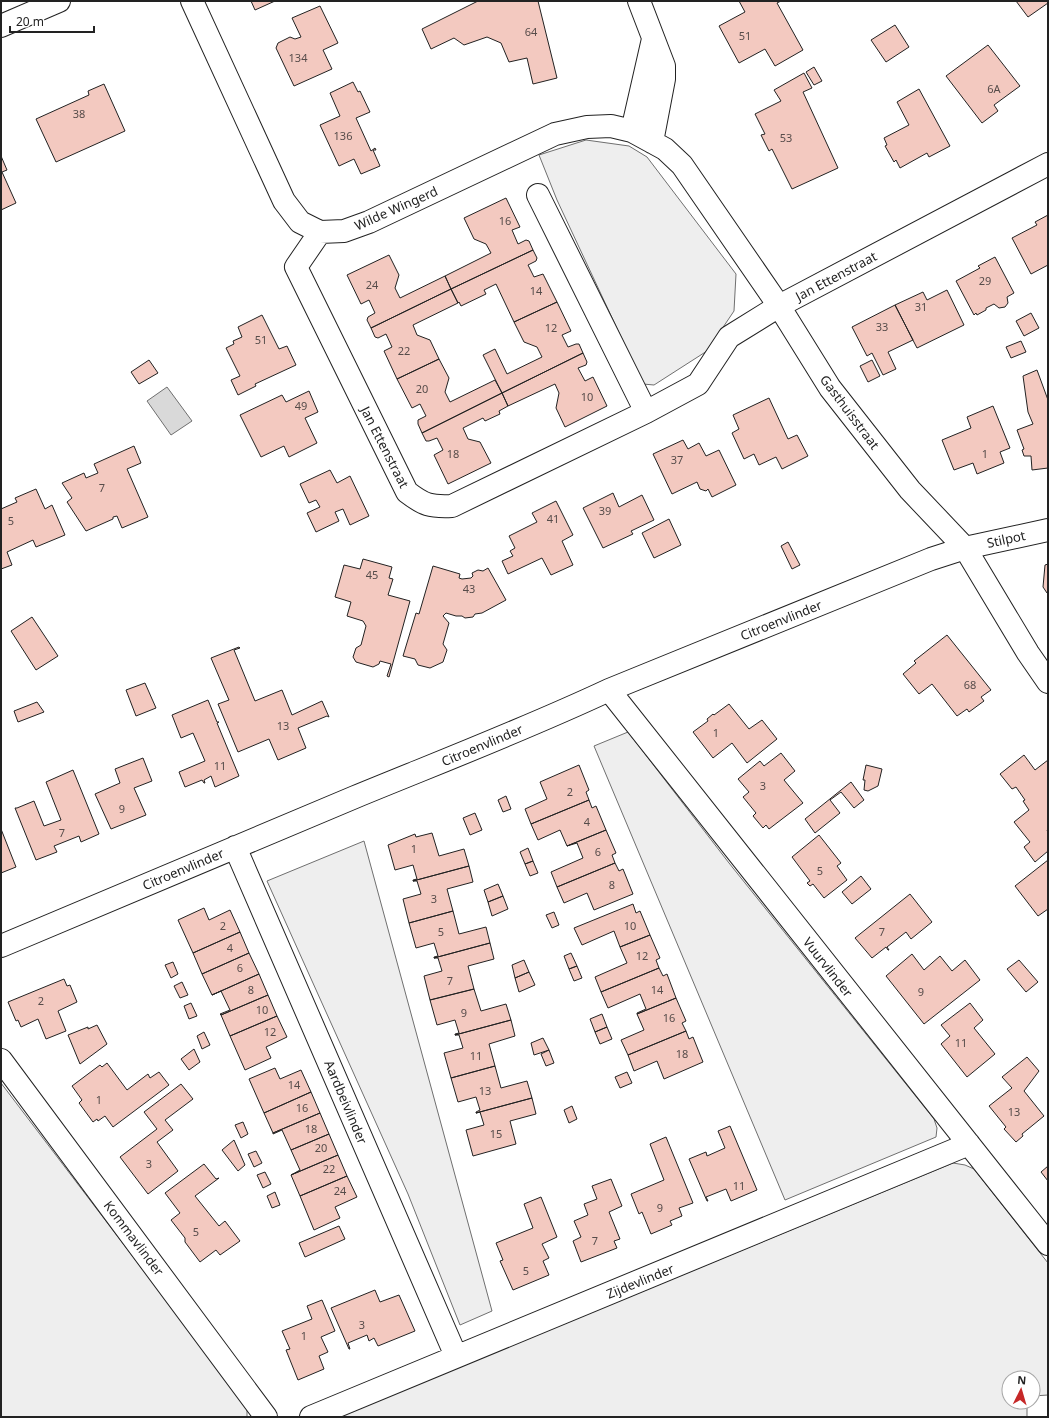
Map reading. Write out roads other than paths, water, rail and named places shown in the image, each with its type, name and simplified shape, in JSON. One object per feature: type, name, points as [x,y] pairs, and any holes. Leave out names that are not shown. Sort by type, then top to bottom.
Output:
[{"type":"street","points":[[1,26],[59,1]]},
{"type":"street","name":"Wilde Wingerd","points":[[192,1],[284,202],[300,222],[320,232],[344,231],[369,222],[555,134],[587,127],[611,126],[632,131]]},
{"type":"street","points":[[639,1],[664,66],[664,78],[652,142]]},
{"type":"street","points":[[632,131],[653,39]]},
{"type":"street","name":"Gasthuisstraat","points":[[632,131],[665,149],[682,165],[779,306],[835,394],[910,490],[965,548],[1020,640],[1048,682]]},
{"type":"street","name":"Jan Ettenstraat","points":[[320,232],[296,268],[407,492],[420,502],[435,506],[452,506],[646,412],[698,384],[729,337],[779,306],[1048,164]]},
{"type":"street","points":[[538,196],[646,412]]},
{"type":"street","name":"Stilpot","points":[[965,548],[1048,530]]},
{"type":"street","name":"Citroenvlinder","points":[[1,946],[235,847],[462,754],[608,690],[931,559],[965,548]]},
{"type":"street","name":"Vuurvlinder","points":[[608,690],[1048,1244]]},
{"type":"street","name":"Aardbeivlinder","points":[[235,847],[456,1356]]},
{"type":"street","name":"Kommavlinder","points":[[1,1060],[266,1417]]},
{"type":"street","name":"Zijdevlinder","points":[[310,1417],[969,1144]]}]
